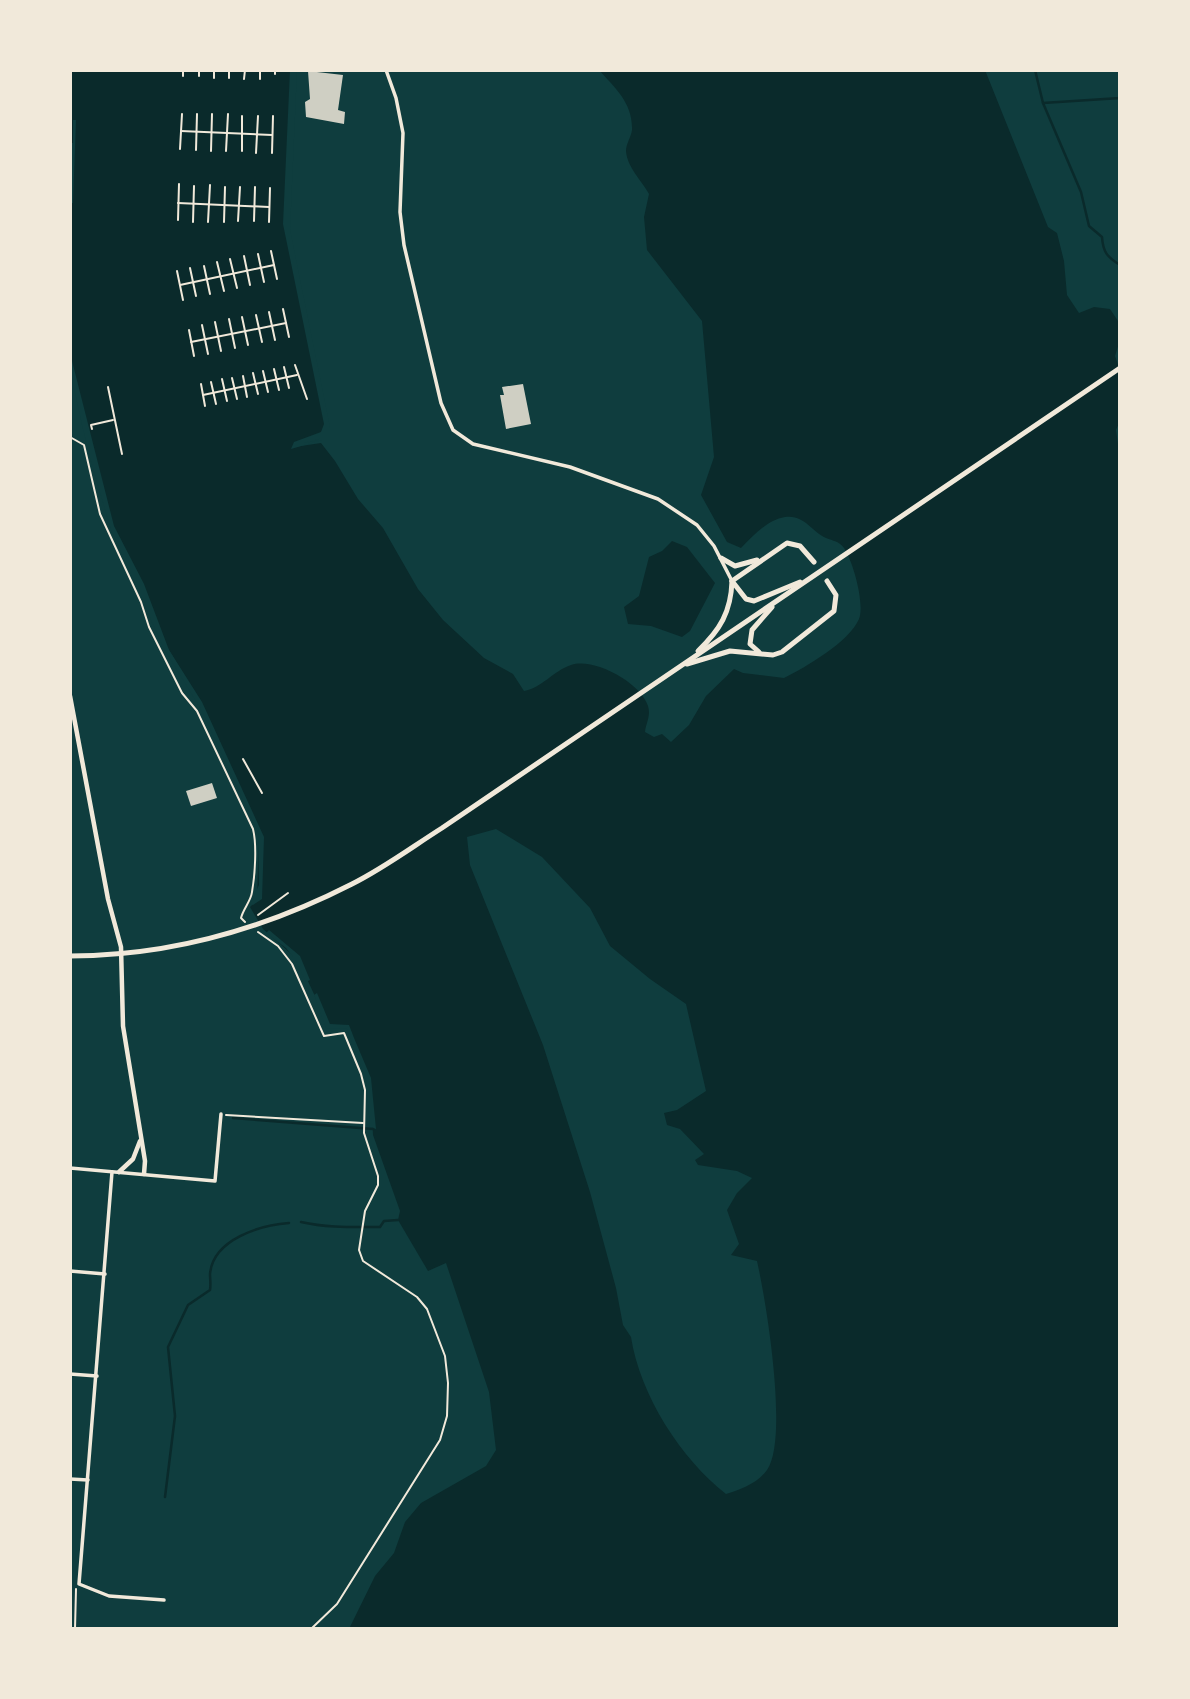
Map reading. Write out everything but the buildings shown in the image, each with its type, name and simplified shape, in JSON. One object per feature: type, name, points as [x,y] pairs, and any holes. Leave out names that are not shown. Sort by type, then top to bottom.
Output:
[{"type":"main road","points":[[70,956],[144,951],[207,939],[264,922],[324,898],[390,863],[1120,368]]},
{"type":"main road","points":[[721,558],[739,566],[790,543],[800,546],[814,562]]},
{"type":"main road","points":[[681,666],[721,626],[731,606],[732,581],[763,557]]},
{"type":"main road","points":[[732,581],[746,599],[754,601],[767,598],[816,574]]},
{"type":"main road","points":[[681,666],[723,652],[772,655],[782,652],[832,614],[836,599],[827,581]]},
{"type":"main road","points":[[762,653],[750,644],[750,634],[781,598]]},
{"type":"street","points":[[386,70],[404,132],[402,237],[441,403],[453,430],[473,444],[581,470],[658,499],[697,526],[721,558],[732,581]]},
{"type":"street","points":[[70,696],[108,899],[121,947],[123,1026],[141,1137],[144,1174]]},
{"type":"street","points":[[70,1168],[215,1181],[221,1114]]},
{"type":"street","points":[[79,1584],[115,1172],[133,1159],[141,1137]]},
{"type":"street","points":[[70,1271],[106,1274]]},
{"type":"street","points":[[70,1374],[97,1376]]},
{"type":"street","points":[[70,1479],[88,1480]]},
{"type":"street","points":[[70,1584],[79,1584],[109,1596],[164,1600]]},
{"type":"path","points":[[183,70],[183,76]]},
{"type":"path","points":[[199,70],[199,76]]},
{"type":"path","points":[[214,70],[214,78]]},
{"type":"path","points":[[229,70],[229,78]]},
{"type":"path","points":[[244,79],[245,70]]},
{"type":"path","points":[[260,70],[260,79]]},
{"type":"path","points":[[180,149],[182,114]]},
{"type":"path","points":[[196,150],[197,114]]},
{"type":"path","points":[[211,151],[212,114]]},
{"type":"path","points":[[226,151],[228,114]]},
{"type":"path","points":[[242,116],[242,151]]},
{"type":"path","points":[[256,153],[258,116]]},
{"type":"path","points":[[272,153],[273,116]]},
{"type":"path","points":[[181,131],[272,135]]},
{"type":"path","points":[[178,220],[179,184]]},
{"type":"path","points":[[193,222],[194,186]]},
{"type":"path","points":[[208,222],[210,186]]},
{"type":"path","points":[[224,222],[225,187]]},
{"type":"path","points":[[238,220],[240,187]]},
{"type":"path","points":[[254,221],[255,187]]},
{"type":"path","points":[[269,222],[270,188]]},
{"type":"path","points":[[178,203],[269,207]]},
{"type":"path","points":[[271,251],[277,279]]},
{"type":"path","points":[[258,254],[264,282]]},
{"type":"path","points":[[244,256],[250,285]]},
{"type":"path","points":[[230,258],[237,288]]},
{"type":"path","points":[[217,262],[224,291]]},
{"type":"path","points":[[180,285],[274,265]]},
{"type":"path","points":[[204,266],[210,294]]},
{"type":"path","points":[[190,268],[196,296]]},
{"type":"path","points":[[177,271],[183,300]]},
{"type":"path","points":[[283,309],[289,337]]},
{"type":"path","points":[[269,312],[275,340]]},
{"type":"path","points":[[257,315],[262,342]]},
{"type":"path","points":[[242,317],[248,345]]},
{"type":"path","points":[[229,319],[235,348]]},
{"type":"path","points":[[215,322],[221,351]]},
{"type":"path","points":[[191,342],[286,323]]},
{"type":"path","points":[[202,325],[208,354]]},
{"type":"path","points":[[189,330],[194,356]]},
{"type":"path","points":[[295,365],[299,383],[303,382],[307,399]]},
{"type":"path","points":[[284,367],[289,388]]},
{"type":"path","points":[[274,369],[279,390]]},
{"type":"path","points":[[263,371],[268,392]]},
{"type":"path","points":[[253,373],[258,394]]},
{"type":"path","points":[[203,395],[297,375]]},
{"type":"path","points":[[243,376],[247,397]]},
{"type":"path","points":[[232,378],[237,399]]},
{"type":"path","points":[[222,379],[227,401]]},
{"type":"path","points":[[211,382],[216,404]]},
{"type":"path","points":[[201,384],[205,406]]},
{"type":"path","points":[[108,387],[122,454]]},
{"type":"path","points":[[92,429],[91,425],[115,419]]},
{"type":"path","points":[[70,437],[84,445],[100,514],[141,601],[149,627],[183,693],[197,711],[253,829],[256,844],[252,894],[241,918],[247,923]]},
{"type":"path","points":[[243,759],[262,793]]},
{"type":"path","points":[[258,915],[288,892]]},
{"type":"path","points":[[256,930],[278,946],[292,964],[324,1036],[344,1033],[363,1082],[364,1133],[378,1176],[377,1185],[365,1211],[359,1250],[363,1261],[417,1297],[427,1308],[445,1356],[449,1399],[440,1440],[338,1604],[311,1629]]},
{"type":"path","points":[[221,1114],[364,1124]]},
{"type":"path","points":[[75,1629],[73,1593],[79,1584]]},
{"type":"water","points":[[70,70],[293,70],[286,230],[326,427],[317,436],[294,447],[321,443],[358,499],[383,528],[418,589],[443,620],[484,658],[513,674],[524,691],[536,687],[571,665],[604,668],[627,681],[644,697],[649,713],[645,732],[654,737],[662,734],[671,742],[689,725],[706,696],[734,669],[743,673],[784,678],[837,645],[859,619],[860,603],[851,562],[840,544],[821,535],[802,520],[785,517],[766,525],[741,548],[727,542],[701,495],[714,457],[702,321],[647,250],[644,217],[649,194],[627,157],[626,148],[632,130],[630,112],[617,90],[599,70],[985,70],[1048,227],[1057,233],[1064,261],[1067,295],[1079,313],[1094,307],[1110,309],[1120,324],[1120,340],[1115,356],[1120,370],[1120,421],[1116,430],[1120,458],[1120,1629],[349,1629],[375,1576],[394,1553],[405,1522],[421,1503],[486,1466],[496,1450],[489,1392],[446,1263],[428,1271],[398,1220],[400,1211],[373,1135],[370,1079],[346,1025],[329,1026],[298,960],[263,929],[250,907],[257,900],[259,833],[201,703],[166,645],[139,582],[111,528],[70,366]],"holes":[[[496,829],[542,857],[590,908],[610,946],[686,1004],[706,1091],[677,1110],[664,1113],[667,1125],[680,1129],[704,1154],[695,1160],[698,1165],[737,1171],[752,1178],[737,1193],[727,1210],[739,1244],[731,1255],[757,1261],[774,1368],[776,1430],[773,1454],[767,1470],[754,1482],[726,1494],[693,1463],[679,1444],[665,1424],[643,1381],[631,1337],[623,1325],[616,1288],[590,1192],[543,1045],[470,865],[467,837]]]},
{"type":"water","points":[[672,541],[687,547],[715,583],[690,631],[682,637],[651,626],[628,624],[624,607],[639,596],[649,557],[662,551]]},
{"type":"pier","points":[[290,70],[297,70],[290,230],[330,427],[319,439],[304,443],[322,440],[291,449],[294,442],[321,432],[324,424],[283,224]]},
{"type":"pier","points":[[73,120],[76,120],[73,203],[70,203],[70,143],[73,143]]},
{"type":"pier","points":[[70,353],[114,526],[144,584],[169,650],[202,702],[264,837],[262,899],[253,905],[250,904],[259,885],[258,833],[202,711],[163,647],[111,530],[88,451],[70,371]]},
{"type":"pier","points":[[269,930],[300,956],[310,980],[306,982],[286,948],[266,933]]},
{"type":"pier","points":[[317,993],[330,1024],[349,1025],[371,1078],[376,1129],[370,1127],[366,1080],[347,1029],[326,1028],[314,995]]},
{"type":"waterway","points":[[1035,70],[1043,103],[1081,192],[1089,226],[1102,237],[1106,254],[1120,265]]},
{"type":"waterway","points":[[1043,103],[1120,98]]},
{"type":"waterway","points":[[233,1118],[373,1129]]},
{"type":"waterway","points":[[301,1222],[330,1226],[380,1227],[384,1221],[398,1220]]},
{"type":"waterway","points":[[165,1497],[175,1416],[168,1347],[188,1305],[210,1290],[213,1262],[220,1252],[240,1236],[265,1227],[289,1223]]}]
